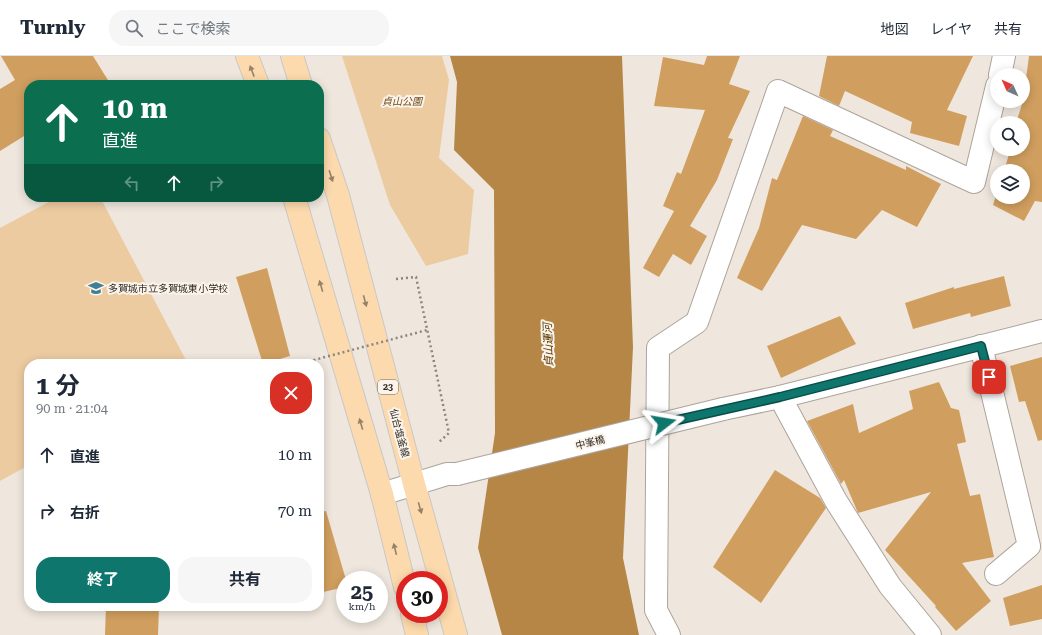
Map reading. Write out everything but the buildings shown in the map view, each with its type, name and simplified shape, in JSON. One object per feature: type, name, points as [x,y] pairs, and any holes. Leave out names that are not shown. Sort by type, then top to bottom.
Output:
[{"type":"main road","points":[[247,56],[256,80]]},
{"type":"main road","points":[[292,56],[299,80]]},
{"type":"main road","name":"仙台塩釜線","points":[[324,153],[338,195],[414,484],[456,635]]},
{"type":"main road","points":[[295,202],[382,494],[401,571]]},
{"type":"main road","points":[[414,623],[417,635]]},
{"type":"street","points":[[1001,68],[1004,56]]},
{"type":"street","points":[[669,635],[656,610],[658,348],[698,322],[778,91],[974,182],[992,108]]},
{"type":"street","name":"中峯橋","points":[[382,494],[447,474],[457,474],[723,409],[780,397],[1042,331]]},
{"type":"street","points":[[981,346],[1029,546],[996,574]]},
{"type":"street","points":[[780,397],[836,501],[890,586],[930,635]]},
{"type":"path","points":[[396,279],[416,277],[449,433],[438,443]]},
{"type":"path","points":[[318,359],[427,330]]},
{"type":"green space","name":"貞山公園","points":[[342,56],[442,56],[449,80],[439,158],[474,190],[468,254],[426,266],[390,205]]},
{"type":"green space","points":[[49,202],[103,202],[185,359],[24,359],[24,468],[0,481],[0,228]]},
{"type":"water","name":"貞山運河","points":[[450,56],[622,56],[633,347],[623,558],[639,635],[502,635],[478,548],[495,433],[494,190],[454,150],[457,82]]},
{"type":"place","name":"多賀城市立多賀城東小学校","points":[[96,288]]},
{"type":"route","points":[[664,423],[780,397],[981,346],[989,377]]}]
